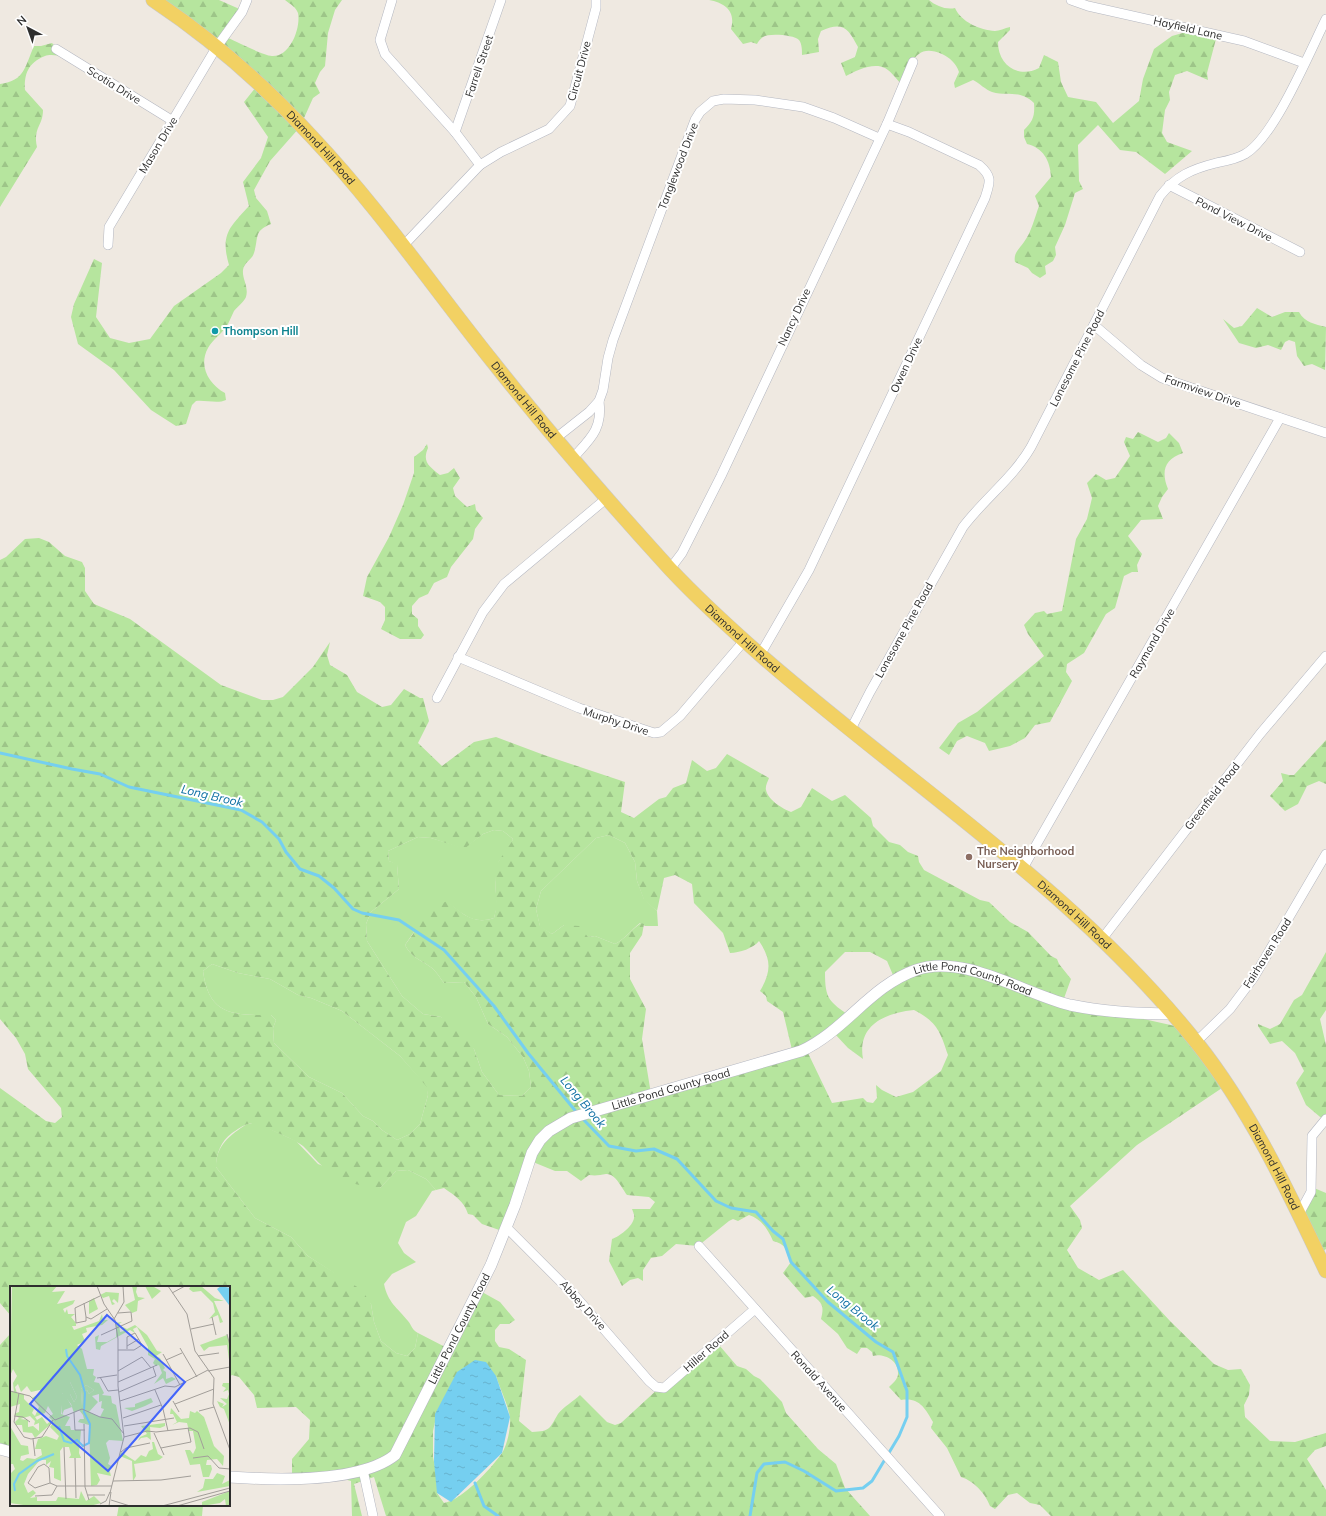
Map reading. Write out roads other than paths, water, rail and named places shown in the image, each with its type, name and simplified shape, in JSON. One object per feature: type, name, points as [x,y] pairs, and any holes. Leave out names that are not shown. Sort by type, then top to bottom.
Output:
[{"type":"main road","name":"Diamond Hill Road","points":[[152,0],[216,48],[266,92],[311,136],[367,200],[495,365],[572,458],[670,569],[704,604],[744,641],[850,731],[1023,868],[1102,939],[1172,1014],[1196,1042],[1242,1110],[1299,1214],[1326,1271]]},
{"type":"street","name":"Mason Drive","points":[[108,245],[109,227],[216,48],[242,12],[247,0]]},
{"type":"street","points":[[392,0],[380,40],[385,54],[455,132],[480,165]]},
{"type":"street","name":"Farrell Street","points":[[455,132],[501,0]]},
{"type":"street","name":"Circuit Drive","points":[[403,246],[480,165],[549,129],[566,112],[570,106],[596,8],[596,0]]},
{"type":"street","name":"Hayfield Lane","points":[[1071,0],[1088,6],[1244,41],[1304,63]]},
{"type":"street","name":"Lonesome Pine Road","points":[[850,731],[951,546],[974,512],[1022,462],[1160,196],[1169,185],[1189,172],[1230,160],[1245,154],[1254,148],[1273,124],[1326,19]]},
{"type":"street","name":"Scotia Drive","points":[[56,49],[173,121]]},
{"type":"street","name":"Nancy Drive","points":[[670,569],[682,553],[721,476],[879,138],[887,124],[913,62]]},
{"type":"street","name":"Tanglewood Drive","points":[[556,438],[589,412],[599,401],[603,390],[608,358],[619,323],[695,120],[706,105],[713,101],[724,99],[792,104],[834,118],[879,138]]},
{"type":"street","name":"Owen Drive","points":[[760,654],[809,570],[989,185],[990,178],[987,172],[979,166],[909,132],[887,124]]},
{"type":"street","name":"Pond View Drive","points":[[1169,185],[1300,252]]},
{"type":"street","name":"Farmview Drive","points":[[1094,325],[1141,365],[1162,378],[1326,432]]},
{"type":"street","name":"Tanglewood Drive","points":[[572,458],[594,434],[601,414],[599,401]]},
{"type":"street","name":"Raymond Drive","points":[[1023,868],[1280,418]]},
{"type":"street","points":[[437,698],[483,612],[504,584],[607,498]]},
{"type":"street","name":"Murphy Drive","points":[[458,657],[579,708],[654,733],[661,732],[680,716],[744,641]]},
{"type":"street","name":"Greenfield Road","points":[[1102,939],[1224,781],[1326,656]]},
{"type":"street","name":"Fairhaven Road","points":[[1196,1042],[1230,1009],[1254,977],[1326,854]]},
{"type":"street","name":"Little Pond County Road","points":[[230,1477],[274,1480],[322,1477],[362,1470],[388,1461],[400,1449],[491,1265],[532,1153],[540,1140],[559,1124],[588,1112],[801,1051],[825,1039],[890,983],[919,969],[936,966],[971,971],[1069,1004],[1125,1013],[1172,1014]]},
{"type":"street","points":[[1299,1214],[1311,1192],[1312,1136],[1326,1119]]},
{"type":"street","name":"Abbey Drive","points":[[506,1227],[576,1296],[649,1381],[656,1387]]},
{"type":"street","name":"Ronald Avenue","points":[[699,1246],[940,1516]]},
{"type":"street","name":"Hiller Road","points":[[656,1387],[664,1388],[755,1309]]},
{"type":"street","points":[[0,1449],[10,1452]]},
{"type":"street","points":[[362,1470],[373,1516]]},
{"type":"water","points":[[475,1360],[486,1362],[496,1376],[510,1417],[502,1453],[451,1502],[437,1493],[434,1462],[435,1414],[457,1372]]},
{"type":"waterway","name":"Long Brook","points":[[0,753],[100,774],[129,787],[241,810],[262,822],[279,839],[286,852],[300,869],[319,876],[334,888],[353,909],[362,913],[399,920],[444,950],[494,1006],[528,1053],[578,1114]]},
{"type":"waterway","name":"Long Brook","points":[[582,1118],[609,1146],[636,1151],[654,1149],[677,1159],[716,1201],[731,1208],[756,1212],[773,1231],[783,1239],[791,1262],[828,1302],[876,1342],[893,1352],[907,1391],[907,1417],[899,1436],[872,1481],[863,1488],[836,1491],[804,1471],[785,1462],[764,1464],[757,1473],[750,1516]]},
{"type":"waterway","name":"Long Brook","points":[[475,1483],[484,1506],[498,1516]]},
{"type":"place","name":"Thompson Hill","points":[[215,331]]},
{"type":"place","name":"The Neighborhood Nursery","points":[[969,857]]}]
